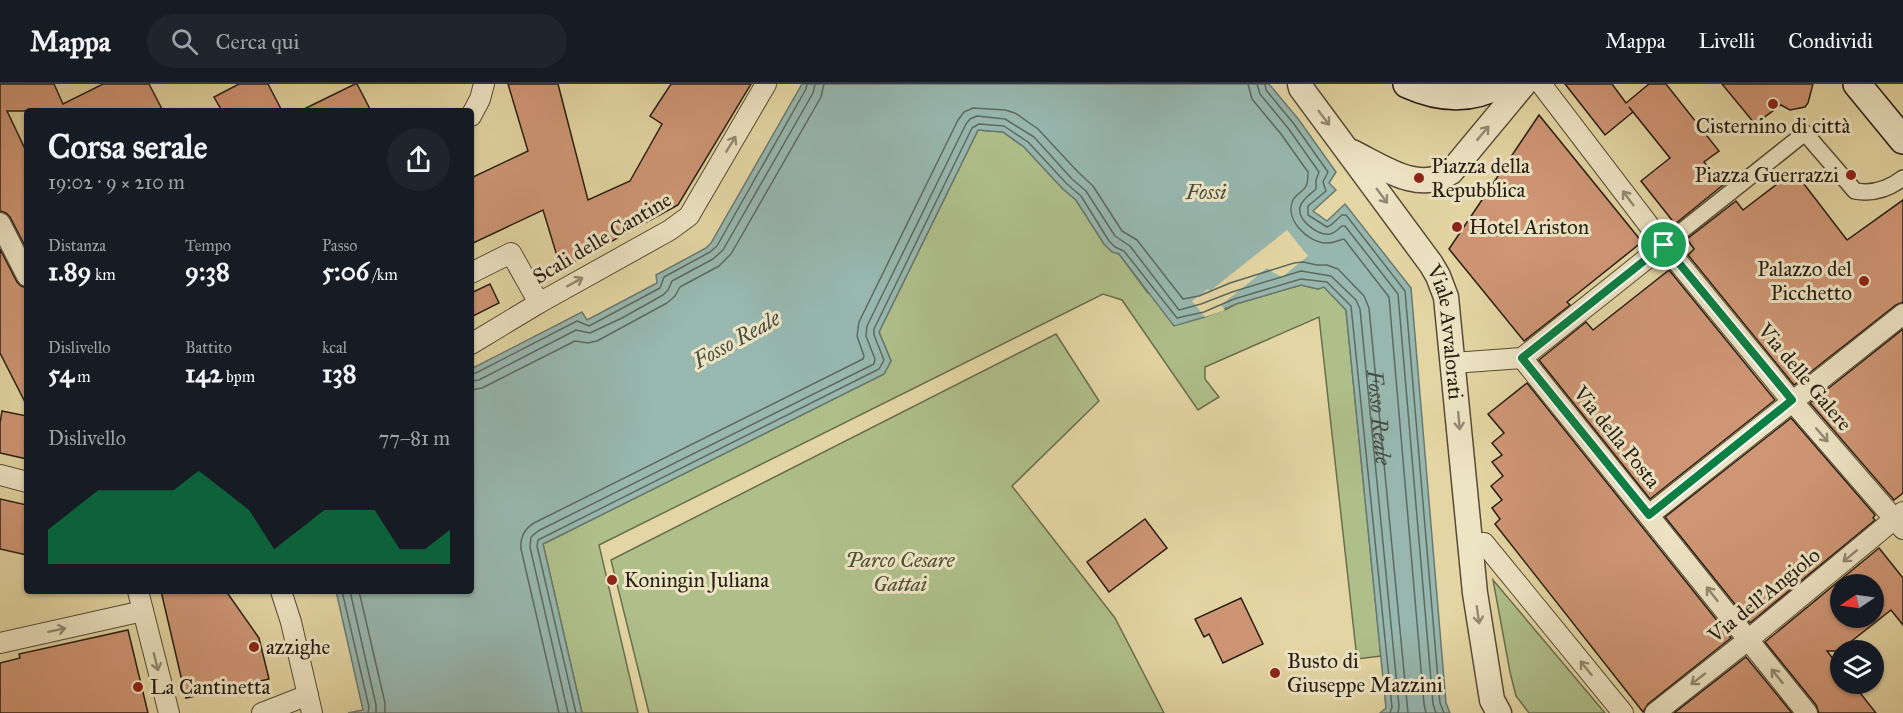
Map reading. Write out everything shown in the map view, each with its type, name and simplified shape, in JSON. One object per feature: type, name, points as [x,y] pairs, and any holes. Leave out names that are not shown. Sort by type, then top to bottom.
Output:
[{"type":"main road","points":[[1407,84],[1430,93],[1451,96],[1473,94],[1500,84]]},
{"type":"main road","points":[[1857,84],[1903,140]]},
{"type":"street","points":[[474,110],[484,84]]},
{"type":"street","points":[[1300,85],[1347,149],[1404,177],[1419,181],[1440,178],[1451,172],[1524,84]]},
{"type":"street","name":"Via delle Galere","points":[[1541,84],[1664,245],[1792,400],[1900,520]]},
{"type":"street","name":"Scali delle Cantine","points":[[474,343],[539,303],[670,230],[689,216],[762,85]]},
{"type":"street","points":[[1454,363],[1522,358],[1805,133],[1855,191],[1870,192],[1883,189],[1903,178]]},
{"type":"street","name":"Viale Avvalorati","points":[[1347,149],[1431,264],[1446,297],[1470,544],[1486,669],[1492,700],[1499,713]]},
{"type":"street","points":[[0,223],[24,270]]},
{"type":"street","points":[[474,272],[512,253],[539,303]]},
{"type":"street","points":[[1649,515],[1903,314]]},
{"type":"street","name":"Via della Posta","points":[[1522,358],[1807,713]]},
{"type":"street","points":[[0,475],[24,481]]},
{"type":"street","name":"Via dell'Angiolo","points":[[1655,713],[1900,520]]},
{"type":"street","points":[[1470,544],[1484,543],[1623,713]]},
{"type":"street","points":[[139,594],[169,713]]},
{"type":"street","points":[[262,713],[310,704],[291,622],[282,594]]},
{"type":"street","points":[[0,642],[143,611]]},
{"type":"green space","points":[[978,130],[1003,132],[1024,147],[1076,200],[1104,244],[1119,254],[1148,293],[1225,310],[1236,304],[1301,285],[1318,289],[1324,287],[1346,310],[1381,656],[1357,659],[1319,317],[1205,367],[1205,379],[1219,397],[1198,410],[1122,300],[1103,294],[599,545],[638,713],[582,713],[543,544],[884,374],[891,361],[879,332]]},
{"type":"green space","name":"Parco Cesare Gattai","points":[[1056,334],[1099,401],[1012,486],[1115,618],[1164,713],[649,713],[611,560]]},
{"type":"green space","points":[[1493,580],[1605,713],[1529,713],[1516,696]]},
{"type":"water","name":"Fossi","points":[[802,84],[1269,84],[1299,120],[1336,172],[1329,183],[1336,190],[1313,211],[1327,221],[1345,204],[1411,288],[1446,703],[1450,713],[1380,713],[1386,708],[1346,310],[1324,287],[1318,289],[1301,285],[1236,304],[1205,317],[1174,326],[1119,254],[1112,252],[1104,244],[1076,200],[1024,147],[1003,132],[978,130],[879,332],[891,361],[884,374],[543,544],[582,713],[348,713],[363,710],[337,594],[474,594],[474,367],[582,312],[587,320],[657,283],[656,275],[706,248]]},
{"type":"pier","points":[[1287,230],[1308,256],[1282,277],[1267,268],[1221,305],[1225,310],[1205,317],[1192,301],[1208,289],[1210,291]]},
{"type":"building","points":[[0,84],[54,84],[63,104],[103,84],[149,84],[161,108],[24,108],[24,111],[7,111],[24,147],[24,244],[10,217],[0,211]]},
{"type":"building","points":[[239,84],[268,84],[280,108],[220,108],[214,97]]},
{"type":"building","points":[[357,84],[369,108],[306,108]]},
{"type":"building","points":[[508,84],[558,84],[588,200],[630,181],[662,124],[650,116],[671,84],[751,84],[678,205],[561,269],[543,210],[474,243],[474,177],[528,151]]},
{"type":"building","points":[[1565,84],[1612,84],[1626,103],[1649,84],[1666,84],[1719,151],[1704,162],[1723,185],[1675,224],[1641,181],[1670,158],[1629,107],[1633,112],[1605,135]]},
{"type":"building","name":"Cisternino di città","points":[[1722,84],[1813,84],[1805,107],[1790,110],[1781,105],[1755,124]]},
{"type":"building","points":[[1539,115],[1642,242],[1567,302],[1570,305],[1524,341],[1449,249]]},
{"type":"building","name":"Palazzo del Picchetto","points":[[1794,171],[1847,240],[1903,200],[1903,302],[1896,305],[1794,385],[1688,255],[1694,249],[1687,239],[1736,201],[1743,210]]},
{"type":"building","points":[[0,249],[17,282],[24,287],[24,400],[0,353]]},
{"type":"building","points":[[1669,270],[1775,400],[1650,499],[1539,360],[1586,322],[1593,330]]},
{"type":"building","points":[[490,284],[499,303],[474,316],[474,292]]},
{"type":"building","points":[[1903,329],[1903,493],[1894,500],[1810,403]]},
{"type":"building","points":[[1527,383],[1731,638],[1648,704],[1643,712],[1495,524],[1500,519],[1492,508],[1502,500],[1491,486],[1503,476],[1492,462],[1502,455],[1492,443],[1504,433],[1488,414]]},
{"type":"building","points":[[2,411],[24,415],[24,458],[0,453]]},
{"type":"building","points":[[1791,418],[1875,515],[1873,518],[1875,520],[1750,623],[1665,517]]},
{"type":"building","points":[[0,499],[24,504],[24,554],[0,549]]},
{"type":"building","points":[[1145,519],[1167,548],[1109,592],[1087,562]]},
{"type":"building","points":[[1879,548],[1903,578],[1903,625],[1891,610],[1884,616],[1884,574],[1847,574]]},
{"type":"building","points":[[1830,588],[1830,628],[1868,628],[1853,640],[1830,640],[1830,651],[1827,651],[1830,655],[1830,694],[1861,694],[1876,713],[1819,713],[1816,705],[1765,642]]},
{"type":"building","points":[[162,594],[228,594],[259,638],[269,679],[186,698]]},
{"type":"building","points":[[1241,598],[1263,644],[1223,663],[1209,634],[1204,637],[1195,619]]},
{"type":"building","points":[[128,630],[148,713],[0,713],[0,663],[20,658],[19,654]]},
{"type":"building","points":[[1746,657],[1792,713],[1674,713]]},
{"type":"place","name":"Cisternino di città","points":[[1773,104]]},
{"type":"place","name":"Piazza Guerrazzi","points":[[1851,175]]},
{"type":"place","name":"Piazza della Repubblica","points":[[1419,178]]},
{"type":"place","name":"Hotel Ariston","points":[[1457,227]]},
{"type":"place","name":"Palazzo del Picchetto","points":[[1864,281]]},
{"type":"place","name":"Koningin Juliana","points":[[612,580]]},
{"type":"place","name":"azzighe","points":[[254,647]]},
{"type":"place","name":"Busto di Giuseppe Mazzini","points":[[1275,673]]},
{"type":"place","name":"La Cantinetta","points":[[138,687]]},
{"type":"route","points":[[1664,245],[1792,400],[1649,515],[1522,358],[1664,245]]},
{"type":"water label","name":"Fosso Reale","points":[[736,339]]},
{"type":"water label","name":"Fosso Reale","points":[[1382,418]]}]
